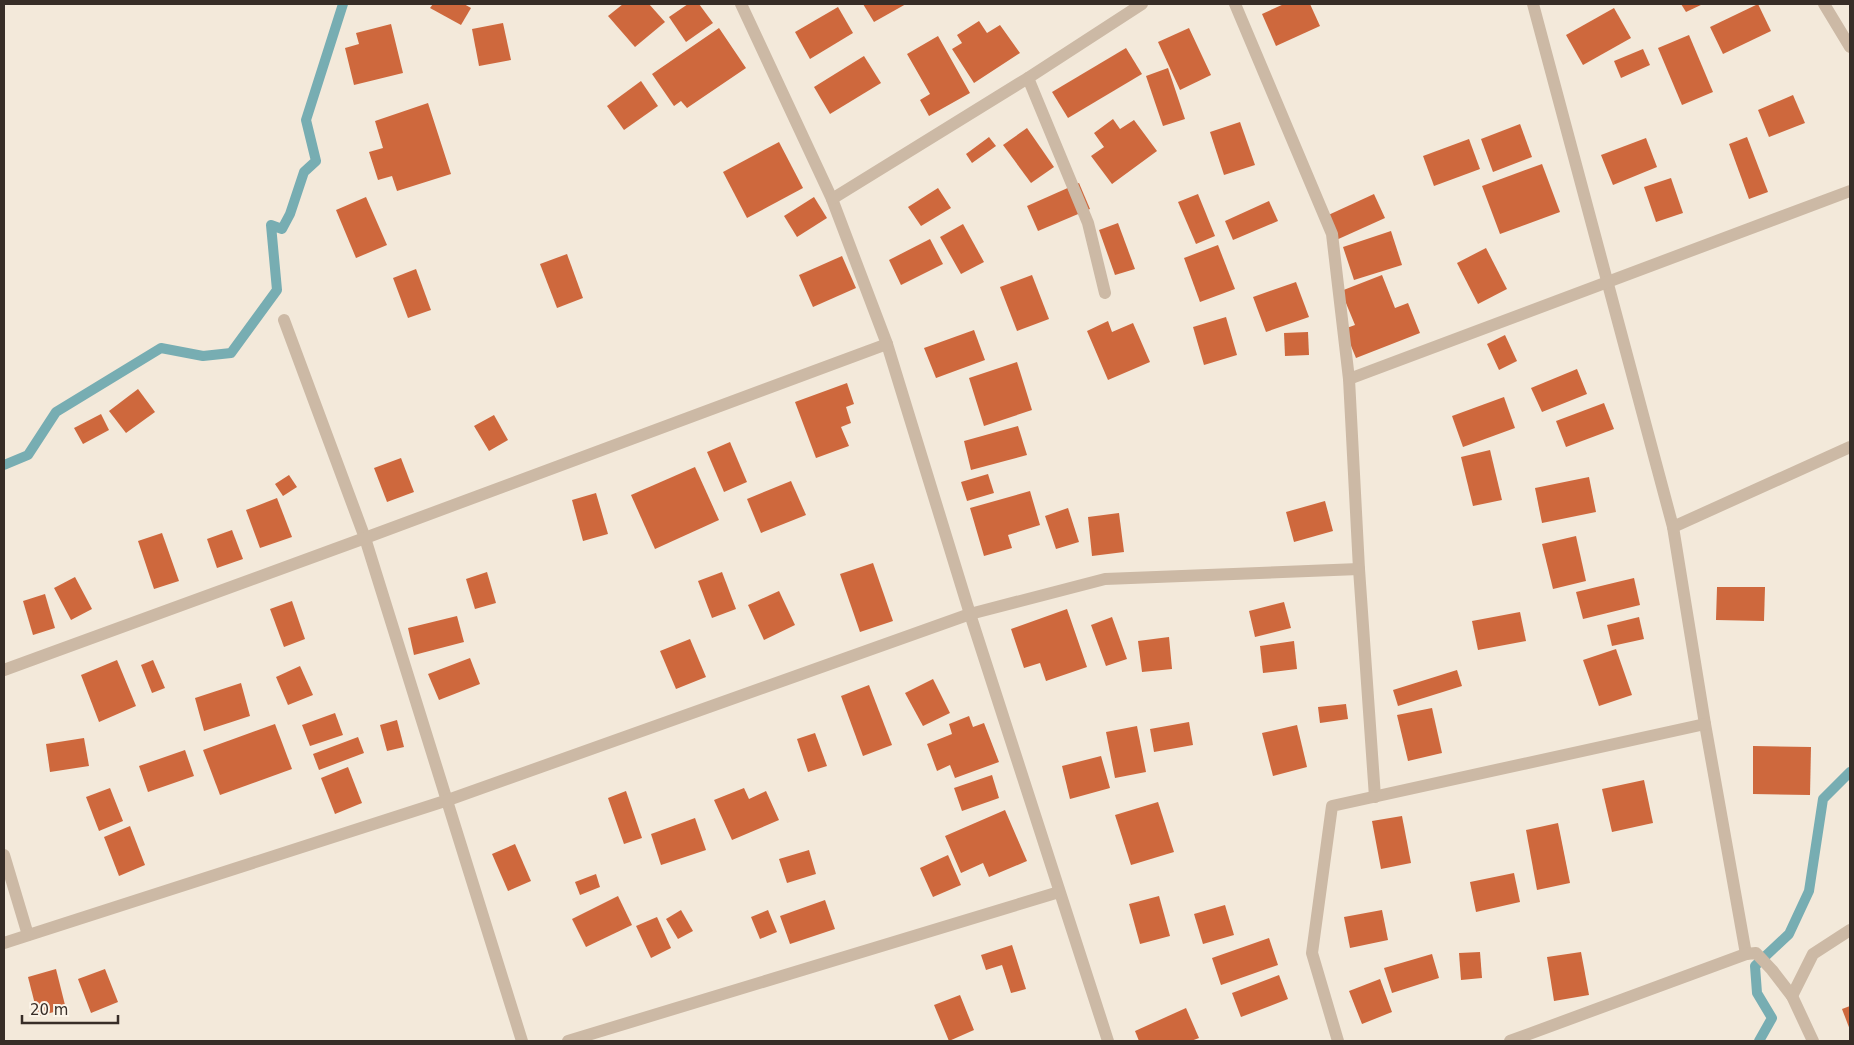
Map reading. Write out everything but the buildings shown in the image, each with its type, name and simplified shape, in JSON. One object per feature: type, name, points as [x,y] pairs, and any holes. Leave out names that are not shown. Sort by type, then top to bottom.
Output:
[{"type":"street","points":[[741,4],[832,199],[887,344],[970,614],[1108,1041]]},
{"type":"street","points":[[832,199],[1028,78],[1142,4]]},
{"type":"street","points":[[1236,4],[1332,234],[1349,380],[1359,570],[1375,797]]},
{"type":"street","points":[[1533,4],[1673,527],[1705,724],[1751,954],[1772,970],[1792,996],[1813,1041]]},
{"type":"street","points":[[1824,4],[1850,47]]},
{"type":"street","points":[[1028,78],[1088,223],[1105,292]]},
{"type":"street","points":[[1349,380],[1850,191]]},
{"type":"street","points":[[284,320],[365,538],[522,1041]]},
{"type":"street","points":[[4,670],[887,344]]},
{"type":"street","points":[[1673,527],[1850,447]]},
{"type":"street","points":[[4,943],[448,800],[970,614],[1105,579],[1359,570]]},
{"type":"street","points":[[1338,1041],[1312,953],[1332,806],[1705,724]]},
{"type":"street","points":[[4,855],[28,935]]},
{"type":"street","points":[[568,1041],[1059,892]]},
{"type":"street","points":[[1792,996],[1813,954],[1850,930]]},
{"type":"street","points":[[1510,1041],[1751,954]]},
{"type":"waterway","points":[[4,465],[28,455],[56,412],[161,348],[203,356],[231,353],[277,290],[271,225],[282,229],[290,214],[304,172],[316,161],[306,120],[343,4]]},
{"type":"waterway","points":[[1759,1041],[1772,1018],[1757,993],[1755,966],[1789,934],[1809,891],[1823,799],[1850,772]]}]
